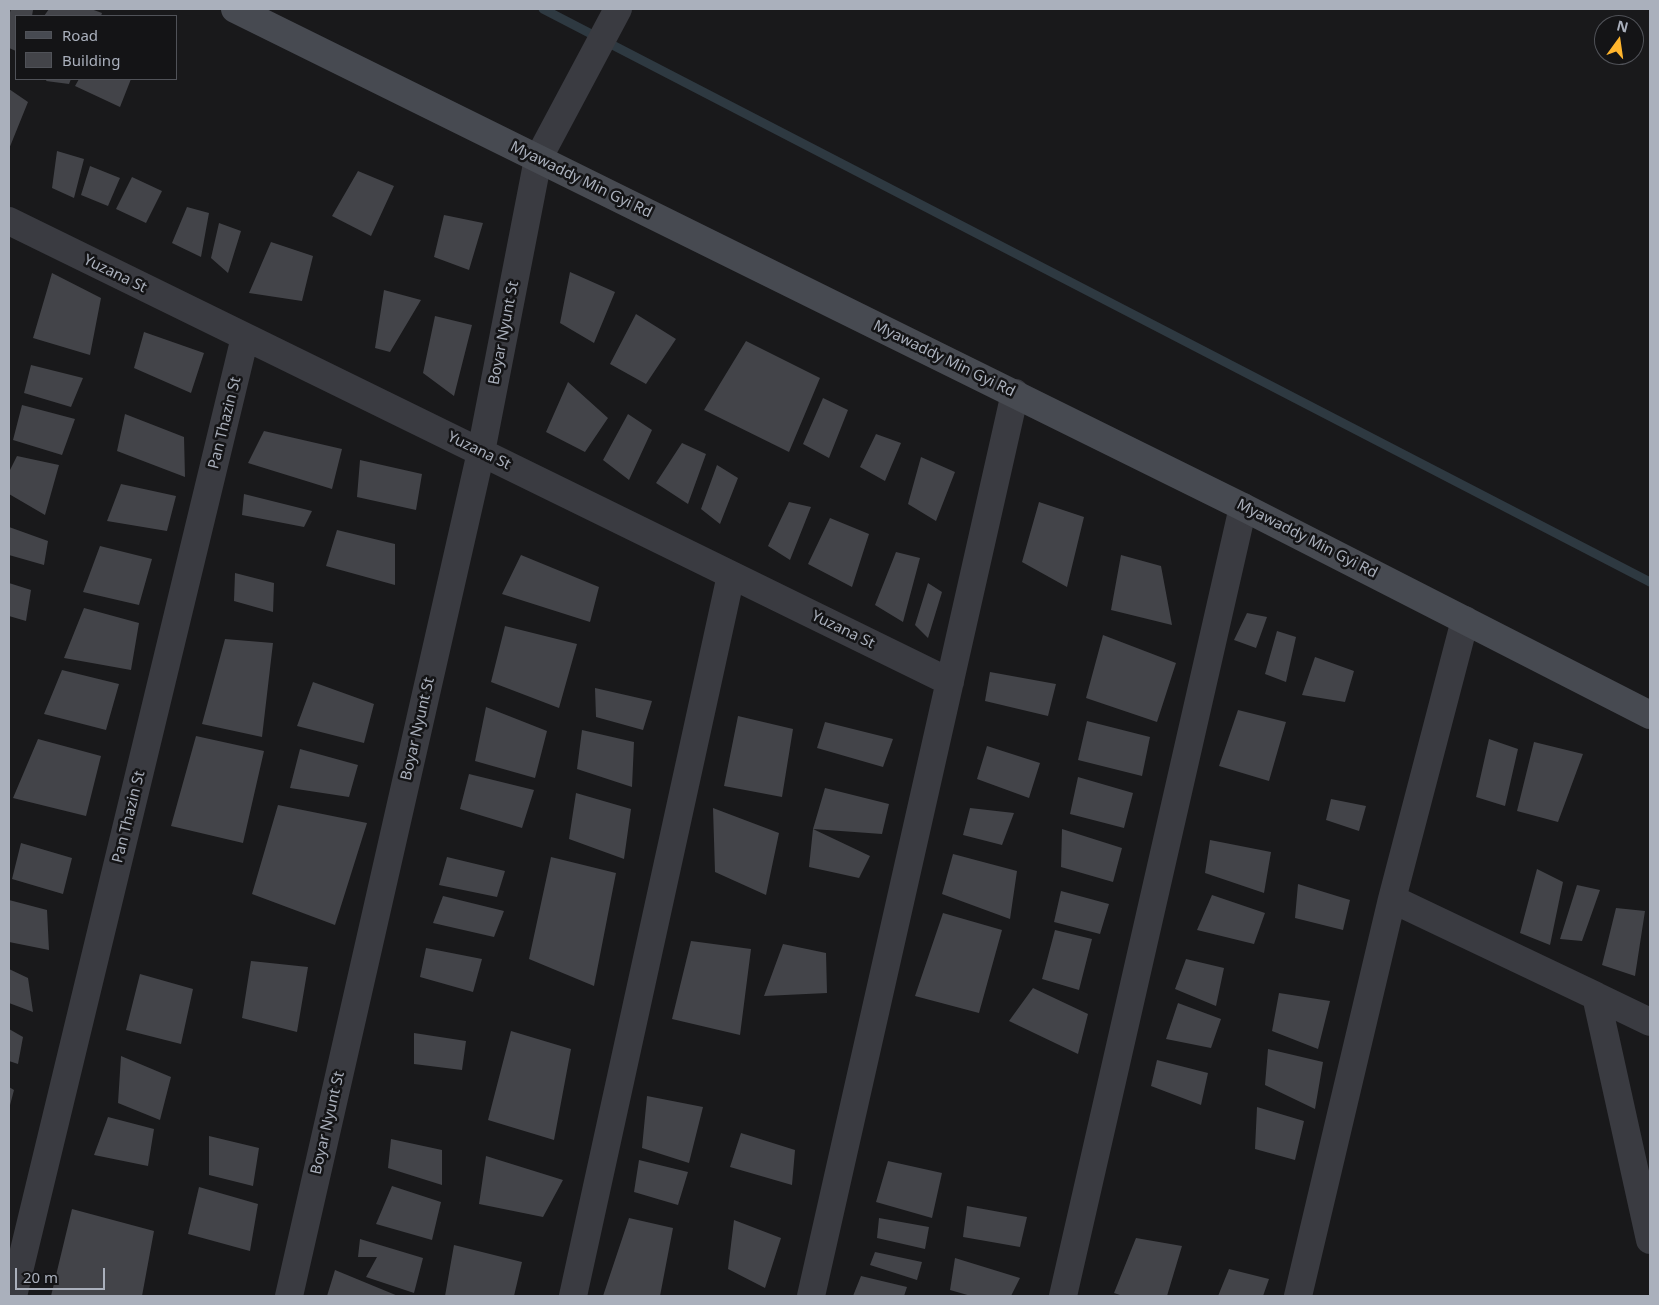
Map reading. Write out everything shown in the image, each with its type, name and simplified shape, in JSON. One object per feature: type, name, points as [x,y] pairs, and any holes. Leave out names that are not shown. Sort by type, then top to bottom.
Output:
[{"type":"main road","name":"Myawaddy Min Gyi Rd","points":[[235,9],[1015,393],[1650,715]]},
{"type":"street","name":"Boyar Nyunt St","points":[[289,1296],[482,452],[538,159],[618,9]]},
{"type":"street","name":"Yuzana St","points":[[10,228],[245,337],[950,682]]},
{"type":"street","name":"Pan Thazin St","points":[[13,1296],[245,337]]},
{"type":"street","points":[[812,1296],[1015,393]]},
{"type":"street","points":[[1063,1296],[1243,507]]},
{"type":"street","points":[[573,1296],[731,575]]},
{"type":"street","points":[[1298,1296],[1392,898],[1465,620]]},
{"type":"street","points":[[1392,898],[1650,1022]]},
{"type":"street","points":[[1596,996],[1650,1240]]},
{"type":"building","points":[[11,9],[33,10],[32,15],[15,15],[15,51],[9,48],[9,16]]},
{"type":"building","points":[[49,9],[91,9],[102,13],[101,15],[45,15]]},
{"type":"building","points":[[46,80],[71,80],[69,84]]},
{"type":"building","points":[[78,80],[131,80],[120,107],[75,86]]},
{"type":"building","points":[[9,89],[28,102],[9,149]]},
{"type":"building","points":[[57,151],[84,159],[74,198],[52,188]]},
{"type":"building","points":[[90,166],[120,178],[108,206],[81,195]]},
{"type":"building","points":[[358,171],[394,186],[371,236],[332,216]]},
{"type":"building","points":[[132,177],[162,191],[146,223],[116,209]]},
{"type":"building","points":[[187,207],[209,213],[201,257],[172,243]]},
{"type":"building","points":[[444,215],[483,223],[469,270],[434,257]]},
{"type":"building","points":[[219,223],[241,231],[228,273],[211,258]]},
{"type":"building","points":[[271,242],[313,256],[302,301],[249,293]]},
{"type":"building","points":[[570,272],[615,292],[594,343],[560,323]]},
{"type":"building","points":[[52,273],[101,298],[90,355],[33,338]]},
{"type":"building","points":[[384,290],[421,300],[390,352],[375,348]]},
{"type":"building","points":[[636,314],[676,339],[646,384],[610,364]]},
{"type":"building","points":[[435,316],[472,325],[454,396],[423,373]]},
{"type":"building","points":[[144,332],[204,353],[191,393],[134,368]]},
{"type":"building","points":[[746,341],[820,378],[789,452],[704,410]]},
{"type":"building","points":[[31,365],[83,378],[71,407],[24,393]]},
{"type":"building","points":[[568,382],[608,418],[585,452],[546,432]]},
{"type":"building","points":[[823,398],[848,410],[829,458],[803,444]]},
{"type":"building","points":[[22,405],[75,419],[62,455],[13,440]]},
{"type":"building","points":[[125,414],[184,437],[185,477],[117,451]]},
{"type":"building","points":[[628,414],[652,430],[629,480],[603,460]]},
{"type":"building","points":[[264,431],[342,449],[332,489],[248,463]]},
{"type":"building","points":[[876,434],[901,443],[885,481],[860,467]]},
{"type":"building","points":[[682,443],[706,454],[688,504],[656,483]]},
{"type":"building","points":[[17,456],[59,465],[45,515],[9,494],[9,472]]},
{"type":"building","points":[[921,457],[955,472],[936,521],[908,504]]},
{"type":"building","points":[[360,460],[422,474],[416,510],[357,497]]},
{"type":"building","points":[[717,465],[738,478],[720,524],[701,509]]},
{"type":"building","points":[[121,484],[176,496],[167,531],[107,521]]},
{"type":"building","points":[[244,494],[312,511],[304,527],[242,515]]},
{"type":"building","points":[[789,502],[811,507],[790,560],[768,546]]},
{"type":"building","points":[[1039,502],[1084,517],[1067,587],[1022,562]]},
{"type":"building","points":[[830,518],[869,534],[852,587],[808,564]]},
{"type":"building","points":[[9,527],[48,541],[44,565],[9,555]]},
{"type":"building","points":[[337,530],[395,544],[395,585],[326,566]]},
{"type":"building","points":[[100,546],[152,559],[139,605],[83,592]]},
{"type":"building","points":[[896,552],[920,558],[903,622],[875,605]]},
{"type":"building","points":[[521,555],[599,587],[590,622],[502,594]]},
{"type":"building","points":[[1121,555],[1161,566],[1172,625],[1111,610]]},
{"type":"building","points":[[235,573],[274,583],[273,612],[234,601]]},
{"type":"building","points":[[9,583],[31,590],[26,621],[9,616]]},
{"type":"building","points":[[928,583],[942,592],[928,638],[915,625]]},
{"type":"building","points":[[84,608],[139,623],[131,670],[64,658]]},
{"type":"building","points":[[1247,613],[1267,617],[1256,648],[1234,640]]},
{"type":"building","points":[[505,626],[577,644],[559,708],[491,682]]},
{"type":"building","points":[[1277,631],[1296,637],[1286,682],[1265,674]]},
{"type":"building","points":[[1103,635],[1176,663],[1157,722],[1086,698]]},
{"type":"building","points":[[225,639],[273,643],[262,737],[202,724]]},
{"type":"building","points":[[1315,657],[1354,671],[1345,702],[1302,695]]},
{"type":"building","points":[[62,670],[119,684],[106,730],[44,714]]},
{"type":"building","points":[[990,672],[1056,684],[1048,716],[985,701]]},
{"type":"building","points":[[313,682],[374,704],[364,743],[297,726]]},
{"type":"building","points":[[595,688],[652,701],[643,730],[596,717]]},
{"type":"building","points":[[486,707],[547,731],[535,778],[475,761]]},
{"type":"building","points":[[1238,710],[1286,722],[1269,781],[1219,766]]},
{"type":"building","points":[[738,716],[793,729],[782,797],[724,786]]},
{"type":"building","points":[[1087,721],[1150,737],[1142,776],[1078,760]]},
{"type":"building","points":[[825,722],[893,739],[883,767],[817,748]]},
{"type":"building","points":[[582,730],[634,742],[632,787],[577,769]]},
{"type":"building","points":[[196,736],[264,751],[243,843],[171,826]]},
{"type":"building","points":[[38,739],[101,756],[86,816],[13,798]]},
{"type":"building","points":[[1489,739],[1518,749],[1505,806],[1476,797]]},
{"type":"building","points":[[1534,742],[1583,754],[1558,822],[1517,811]]},
{"type":"building","points":[[987,746],[1040,763],[1029,798],[977,779]]},
{"type":"building","points":[[300,749],[358,765],[349,797],[290,788]]},
{"type":"building","points":[[469,774],[534,790],[522,828],[460,809]]},
{"type":"building","points":[[1078,777],[1133,793],[1124,828],[1070,814]]},
{"type":"building","points":[[825,788],[889,804],[882,834],[813,829]]},
{"type":"building","points":[[576,793],[631,809],[624,859],[569,839]]},
{"type":"building","points":[[1331,799],[1366,806],[1359,831],[1326,820]]},
{"type":"building","points":[[278,805],[367,823],[335,925],[252,894]]},
{"type":"building","points":[[713,808],[779,833],[766,895],[715,872]]},
{"type":"building","points":[[970,808],[1014,813],[1002,845],[963,835]]},
{"type":"building","points":[[813,829],[870,856],[859,878],[809,867]]},
{"type":"building","points":[[1062,829],[1122,848],[1113,882],[1061,867]]},
{"type":"building","points":[[1210,840],[1271,852],[1264,893],[1205,873]]},
{"type":"building","points":[[21,843],[72,858],[63,894],[12,879]]},
{"type":"building","points":[[953,854],[1017,871],[1010,919],[942,894]]},
{"type":"building","points":[[447,857],[505,871],[497,897],[439,885]]},
{"type":"building","points":[[551,857],[616,873],[594,986],[529,959]]},
{"type":"building","points":[[1537,869],[1563,882],[1550,945],[1520,933]]},
{"type":"building","points":[[1298,884],[1350,900],[1343,930],[1295,918]]},
{"type":"building","points":[[1577,885],[1600,890],[1582,941],[1560,939]]},
{"type":"building","points":[[1061,891],[1109,904],[1100,934],[1054,922]]},
{"type":"building","points":[[1212,895],[1265,913],[1254,944],[1197,930]]},
{"type":"building","points":[[443,896],[504,911],[494,937],[433,923]]},
{"type":"building","points":[[9,900],[47,910],[49,950],[9,942]]},
{"type":"building","points":[[1616,908],[1645,911],[1635,976],[1602,965]]},
{"type":"building","points":[[943,913],[1002,930],[979,1013],[915,996]]},
{"type":"building","points":[[1055,930],[1092,939],[1079,990],[1042,979]]},
{"type":"building","points":[[691,941],[751,949],[740,1035],[672,1019]]},
{"type":"building","points":[[783,944],[826,953],[827,993],[764,996]]},
{"type":"building","points":[[426,948],[482,959],[473,992],[420,977]]},
{"type":"building","points":[[1186,959],[1224,968],[1216,1006],[1175,989]]},
{"type":"building","points":[[251,961],[308,967],[297,1032],[242,1018]]},
{"type":"building","points":[[9,969],[28,978],[33,1012],[9,1003]]},
{"type":"building","points":[[140,974],[193,989],[181,1044],[126,1030]]},
{"type":"building","points":[[1033,988],[1088,1014],[1078,1054],[1009,1021]]},
{"type":"building","points":[[1279,993],[1330,1001],[1318,1049],[1272,1031]]},
{"type":"building","points":[[1178,1003],[1221,1019],[1211,1048],[1166,1039]]},
{"type":"building","points":[[9,1029],[23,1037],[18,1064],[9,1061]]},
{"type":"building","points":[[511,1031],[571,1049],[554,1140],[488,1120]]},
{"type":"building","points":[[414,1033],[466,1041],[462,1070],[414,1064]]},
{"type":"building","points":[[1268,1049],[1323,1062],[1315,1109],[1265,1085]]},
{"type":"building","points":[[121,1056],[171,1077],[160,1120],[118,1103]]},
{"type":"building","points":[[1157,1060],[1208,1073],[1201,1105],[1151,1086]]},
{"type":"building","points":[[9,1087],[14,1090],[9,1109]]},
{"type":"building","points":[[647,1096],[703,1107],[689,1163],[642,1148]]},
{"type":"building","points":[[1257,1107],[1304,1121],[1295,1160],[1255,1149]]},
{"type":"building","points":[[108,1117],[154,1129],[148,1166],[94,1155]]},
{"type":"building","points":[[741,1133],[795,1150],[792,1185],[730,1167]]},
{"type":"building","points":[[209,1136],[259,1148],[253,1186],[209,1175]]},
{"type":"building","points":[[391,1139],[442,1150],[442,1185],[388,1168]]},
{"type":"building","points":[[486,1156],[563,1180],[543,1217],[479,1204]]},
{"type":"building","points":[[639,1160],[688,1172],[678,1205],[634,1192]]},
{"type":"building","points":[[888,1161],[942,1173],[932,1218],[876,1202]]},
{"type":"building","points":[[392,1186],[441,1202],[432,1240],[376,1224]]},
{"type":"building","points":[[199,1187],[258,1204],[250,1251],[188,1234]]},
{"type":"building","points":[[967,1206],[1027,1217],[1020,1247],[963,1237]]},
{"type":"building","points":[[72,1209],[154,1231],[142,1296],[51,1296]]},
{"type":"building","points":[[629,1218],[673,1228],[660,1296],[603,1296]]},
{"type":"building","points":[[879,1218],[929,1227],[925,1249],[877,1238]]},
{"type":"building","points":[[734,1220],[781,1238],[765,1288],[728,1269]]},
{"type":"building","points":[[1136,1238],[1182,1246],[1167,1296],[1123,1296],[1114,1293]]},
{"type":"building","points":[[360,1239],[423,1258],[414,1293],[366,1277],[377,1257],[358,1257]]},
{"type":"building","points":[[454,1245],[522,1262],[514,1296],[445,1296]]},
{"type":"building","points":[[875,1252],[922,1262],[917,1280],[870,1265]]},
{"type":"building","points":[[955,1258],[1020,1278],[1011,1296],[971,1296],[950,1290]]},
{"type":"building","points":[[1229,1269],[1269,1279],[1263,1296],[1218,1296]]},
{"type":"building","points":[[335,1270],[398,1296],[327,1296]]},
{"type":"building","points":[[861,1276],[907,1287],[904,1296],[853,1296]]},
{"type":"waterway","points":[[543,9],[1650,582]]}]
